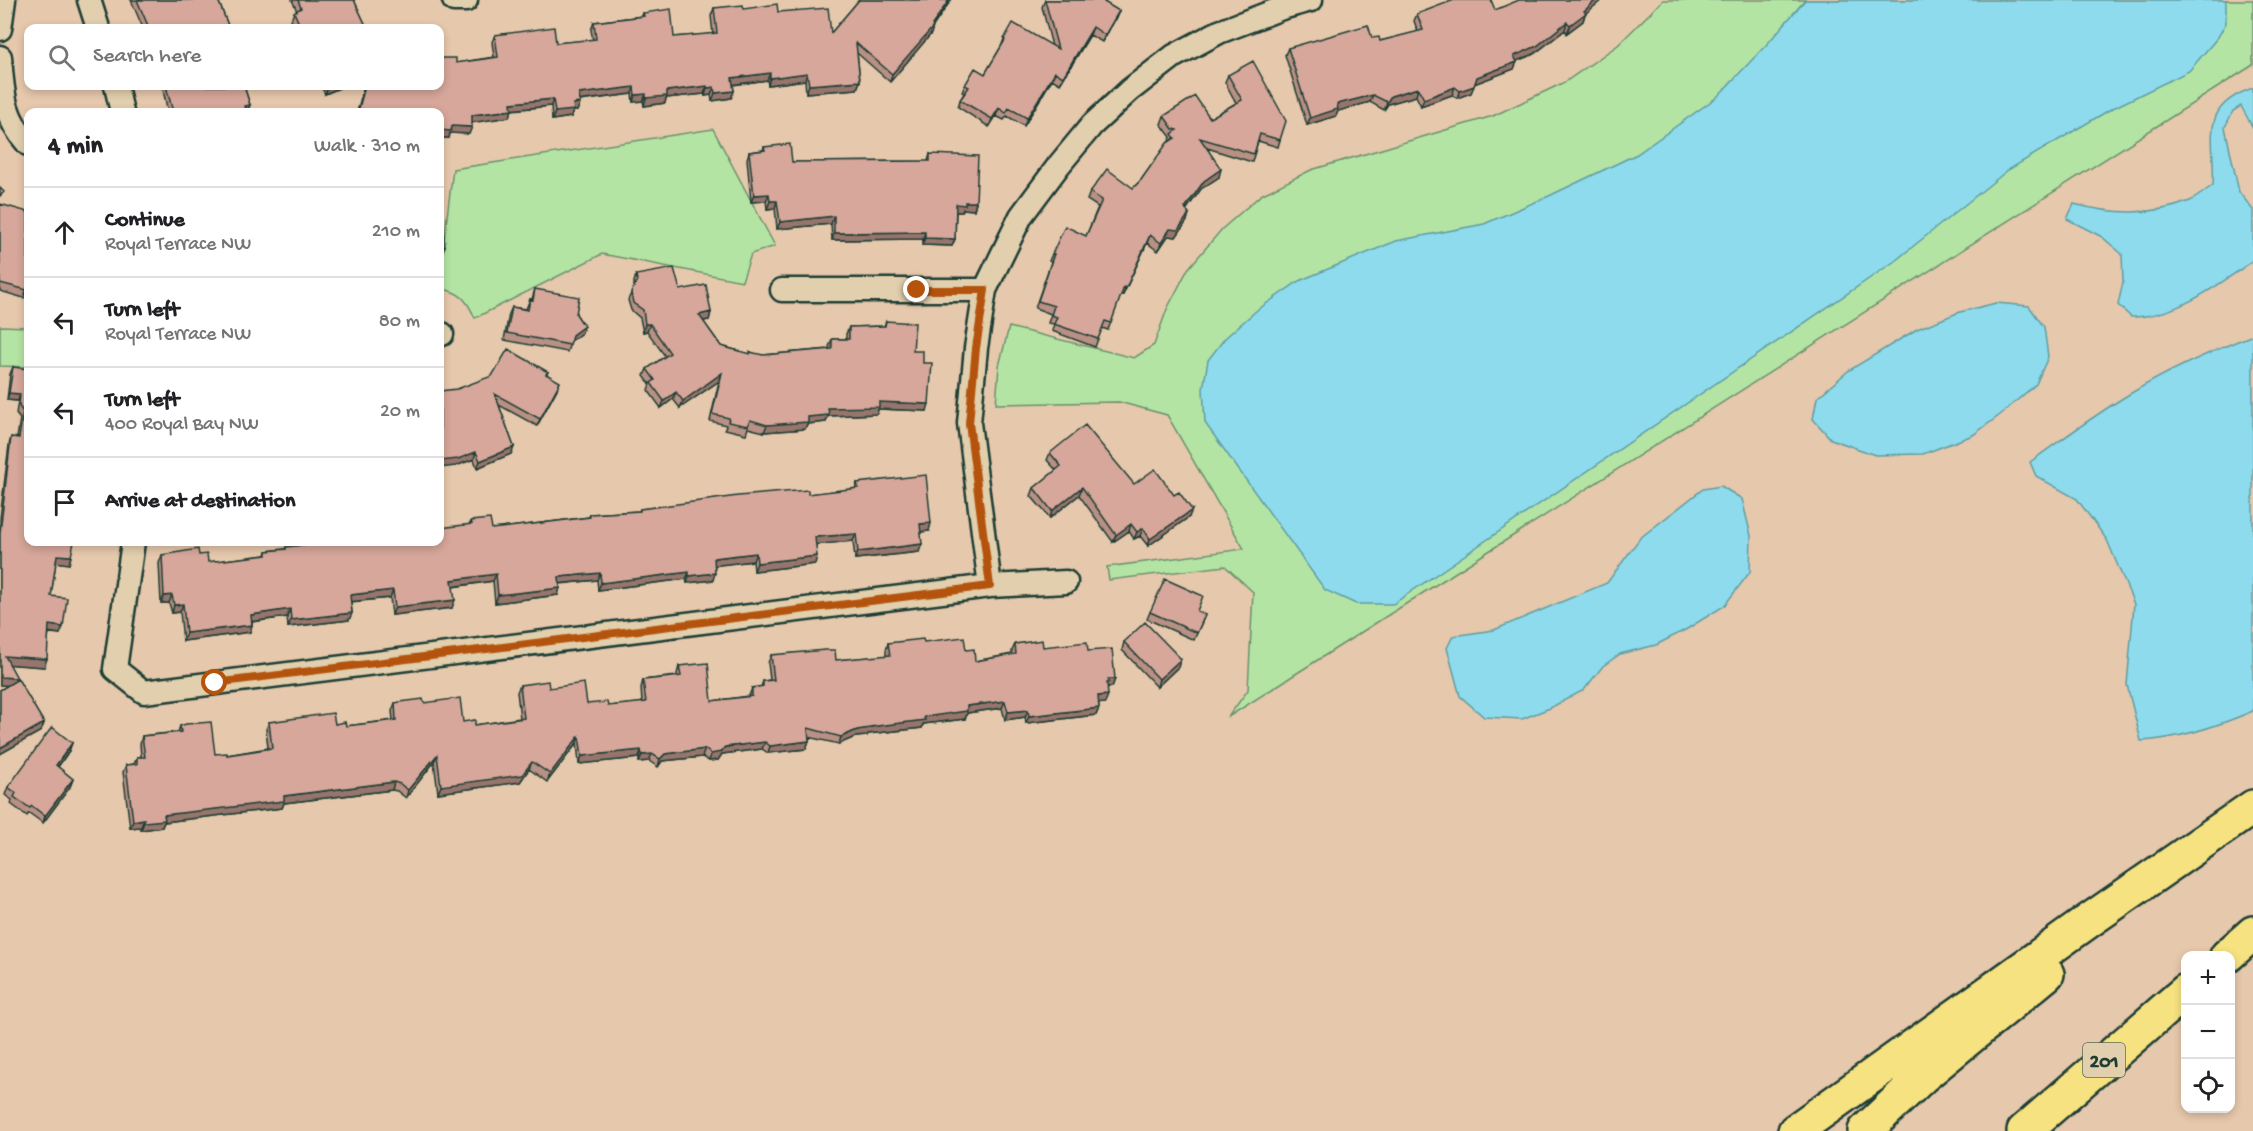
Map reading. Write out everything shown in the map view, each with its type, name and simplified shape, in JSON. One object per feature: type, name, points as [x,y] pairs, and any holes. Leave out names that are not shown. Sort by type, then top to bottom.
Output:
[{"type":"highway","points":[[1795,1131],[1980,997],[2246,812]]},
{"type":"highway","points":[[1864,1131],[1923,1076],[2246,812]]},
{"type":"highway","points":[[2233,951],[2253,933]]},
{"type":"highway","name":"201","points":[[2024,1131],[2181,995]]},
{"type":"street","points":[[0,29],[4,0]]},
{"type":"street","points":[[89,0],[97,24]]},
{"type":"street","points":[[454,0],[466,0]]},
{"type":"street","points":[[990,586],[969,423],[976,348],[985,290],[1021,216],[1092,125],[1130,90],[1174,56],[1219,32],[1282,8],[1311,0]]},
{"type":"street","points":[[0,57],[4,105],[24,139]]},
{"type":"street","points":[[117,90],[121,108]]},
{"type":"street","points":[[782,290],[985,290]]},
{"type":"street","points":[[132,546],[115,669],[144,692],[990,586],[1066,582]]},
{"type":"green space","points":[[1663,0],[2253,0],[2253,65],[1228,717],[1248,690],[1253,592],[1225,566],[1109,580],[1107,567],[1244,549],[1167,415],[1119,402],[996,404],[999,366],[1009,327],[1134,358],[1154,345],[1167,309],[1188,269],[1222,229],[1261,195],[1311,170],[1493,116],[1565,82],[1618,45]]},
{"type":"green space","points":[[713,129],[775,246],[751,254],[742,281],[602,254],[475,318],[462,297],[444,289],[444,240],[453,169]]},
{"type":"green space","points":[[0,326],[24,327],[24,367],[0,366]]},
{"type":"water","points":[[1805,0],[2226,0],[2226,23],[2218,37],[2189,71],[2111,109],[2008,170],[1895,261],[1393,604],[1356,604],[1325,590],[1205,423],[1203,389],[1208,360],[1225,338],[1257,310],[1299,281],[1396,241],[1484,224],[1637,154],[1717,97]]},
{"type":"water","points":[[2253,88],[2253,128],[2241,106],[2233,111],[2225,127],[2239,192],[2253,210],[2253,259],[2224,281],[2194,299],[2163,312],[2131,317],[2118,305],[2123,282],[2122,254],[2102,237],[2067,219],[2074,204],[2103,210],[2132,212],[2176,206],[2196,198],[2213,185],[2212,139],[2217,115],[2235,96]]},
{"type":"water","points":[[1996,303],[2029,306],[2044,327],[2048,357],[2036,384],[1973,435],[1923,454],[1875,455],[1831,439],[1813,419],[1817,398],[1848,371],[1917,329],[1960,312]]},
{"type":"water","points":[[2253,335],[2253,711],[2198,731],[2170,738],[2141,741],[2127,685],[2134,604],[2107,540],[2077,499],[2036,476],[2030,462],[2094,417],[2147,384],[2222,347]]},
{"type":"water","points":[[1721,486],[1742,499],[1751,536],[1750,572],[1724,606],[1656,645],[1620,654],[1603,666],[1584,690],[1550,708],[1522,719],[1484,717],[1460,696],[1447,648],[1453,636],[1494,630],[1607,583],[1640,538],[1703,489]]},
{"type":"building","points":[[137,0],[218,0],[227,24],[147,24]]},
{"type":"building","points":[[298,0],[354,0],[365,24],[299,24],[294,12],[301,8]]},
{"type":"building","points":[[859,0],[949,0],[932,25],[933,27],[892,74],[856,43],[860,81],[809,85],[807,73],[770,78],[770,73],[732,78],[734,91],[715,93],[714,87],[707,88],[707,86],[667,91],[667,96],[646,98],[646,94],[635,95],[634,87],[579,94],[580,103],[573,104],[574,110],[555,112],[553,99],[511,103],[512,110],[472,115],[472,127],[452,126],[451,131],[444,130],[444,108],[359,108],[364,90],[444,90],[444,58],[456,58],[456,63],[498,57],[495,35],[554,27],[556,43],[596,39],[594,22],[644,16],[643,13],[671,9],[674,37],[717,33],[714,8],[743,5],[744,9],[777,4],[778,12],[828,8],[831,33]]},
{"type":"building","points":[[1045,0],[1105,0],[1104,2],[1119,11],[1105,35],[1093,27],[1063,77],[1055,72],[1027,118],[1009,108],[1006,113],[999,108],[992,119],[960,100],[969,87],[965,85],[975,68],[985,74],[1013,23],[1058,49]]},
{"type":"building","points":[[1454,0],[1491,0],[1495,10],[1519,0],[1596,0],[1584,11],[1586,13],[1570,25],[1567,22],[1537,46],[1514,56],[1517,62],[1477,77],[1474,86],[1460,91],[1455,87],[1424,99],[1418,88],[1391,96],[1387,102],[1373,95],[1337,104],[1338,109],[1310,118],[1288,48],[1368,25],[1372,38],[1379,37],[1380,41],[1423,30],[1417,14]]},
{"type":"building","points":[[1253,61],[1286,121],[1280,140],[1260,134],[1254,154],[1200,138],[1221,169],[1204,181],[1185,208],[1189,214],[1178,230],[1170,229],[1161,243],[1150,235],[1126,288],[1124,287],[1111,323],[1105,321],[1098,339],[1054,324],[1057,317],[1051,315],[1054,306],[1038,301],[1054,254],[1052,254],[1065,226],[1086,236],[1102,200],[1090,192],[1107,169],[1133,188],[1167,143],[1175,138],[1172,134],[1177,130],[1173,129],[1164,116],[1195,96],[1210,118],[1242,100],[1228,75]]},
{"type":"building","points":[[167,90],[245,90],[250,105],[245,106],[246,108],[172,108]]},
{"type":"building","points":[[790,144],[792,162],[930,161],[930,154],[978,156],[976,202],[965,202],[965,205],[956,204],[955,239],[925,238],[925,232],[834,233],[834,216],[780,222],[777,201],[770,201],[769,194],[754,195],[749,152],[765,150],[764,147]]},
{"type":"building","points":[[0,204],[24,211],[24,289],[0,283]]},
{"type":"building","points":[[674,268],[680,290],[706,285],[711,312],[699,315],[721,346],[750,354],[750,352],[763,355],[832,349],[832,339],[849,339],[849,327],[885,326],[886,321],[915,323],[913,351],[923,351],[923,363],[932,363],[929,404],[879,402],[879,407],[828,408],[829,415],[808,417],[808,422],[767,425],[750,420],[748,426],[728,422],[729,418],[712,414],[722,373],[683,401],[676,392],[664,401],[651,383],[655,380],[647,369],[670,353],[650,324],[645,324],[643,310],[633,303],[631,293],[637,281],[636,275]]},
{"type":"building","points":[[535,289],[579,297],[576,314],[584,326],[572,335],[570,345],[507,333],[512,307],[528,310]]},
{"type":"building","points":[[508,349],[548,372],[546,374],[560,382],[540,419],[495,394],[514,447],[480,461],[476,452],[458,459],[444,461],[444,391],[457,389],[492,376]]},
{"type":"building","points":[[13,367],[24,368],[24,546],[73,546],[71,556],[57,555],[51,596],[67,598],[63,627],[49,625],[47,659],[5,656],[17,678],[0,677],[0,533],[11,437],[19,438],[23,412],[19,406],[20,394],[9,393]]},
{"type":"building","points":[[1085,425],[1134,484],[1155,469],[1174,495],[1179,492],[1192,510],[1150,539],[1143,528],[1137,532],[1131,524],[1116,535],[1082,487],[1052,511],[1034,488],[1061,466],[1050,453]]},
{"type":"building","points":[[926,475],[931,523],[920,524],[922,544],[858,552],[856,534],[815,537],[817,556],[757,563],[756,553],[714,558],[715,573],[689,576],[689,572],[601,583],[600,573],[559,577],[560,588],[498,595],[496,574],[452,580],[455,600],[395,607],[393,590],[350,595],[352,613],[291,620],[290,609],[251,615],[252,625],[186,633],[183,604],[174,605],[172,595],[164,596],[162,555],[198,549],[199,555],[207,554],[208,562],[267,555],[267,551],[294,546],[444,546],[444,528],[472,524],[471,521],[490,519],[492,529],[590,517],[590,514],[640,511],[640,509],[738,496],[808,490],[808,494],[858,488],[857,483]]},
{"type":"building","points":[[1165,579],[1203,596],[1197,611],[1205,615],[1197,633],[1150,612]]},
{"type":"building","points":[[1145,622],[1181,659],[1159,679],[1124,642]]},
{"type":"building","points":[[964,637],[966,650],[974,649],[975,661],[1016,654],[1015,644],[1042,640],[1043,647],[1087,642],[1088,651],[1112,649],[1115,679],[1108,679],[1108,695],[1098,696],[1099,708],[1029,716],[1028,710],[1008,712],[1005,701],[967,706],[967,711],[924,717],[925,720],[870,727],[841,737],[808,728],[809,741],[770,746],[765,742],[725,747],[721,752],[711,754],[705,749],[665,754],[660,759],[652,754],[642,755],[641,750],[582,756],[579,736],[550,774],[532,762],[522,775],[441,786],[437,755],[408,790],[394,782],[284,796],[284,801],[164,815],[165,820],[133,821],[126,765],[137,764],[137,757],[145,757],[142,736],[181,732],[180,726],[186,724],[211,722],[215,754],[227,753],[227,755],[272,748],[269,722],[333,713],[335,724],[345,722],[346,726],[396,720],[395,703],[423,699],[424,703],[460,698],[463,722],[475,720],[475,725],[524,718],[520,685],[548,681],[549,688],[584,683],[587,704],[607,702],[608,706],[646,702],[643,680],[681,676],[679,666],[708,663],[712,701],[752,696],[752,688],[763,686],[763,681],[774,680],[771,655],[835,650],[836,660],[890,655],[888,643],[923,639],[924,642]]},
{"type":"building","points":[[18,679],[44,723],[0,748],[0,690]]},
{"type":"building","points":[[52,727],[72,743],[56,765],[73,779],[45,816],[14,797],[16,793],[8,787]]},
{"type":"route","points":[[215,683],[990,586],[969,423],[976,348],[985,290],[917,290]]}]
